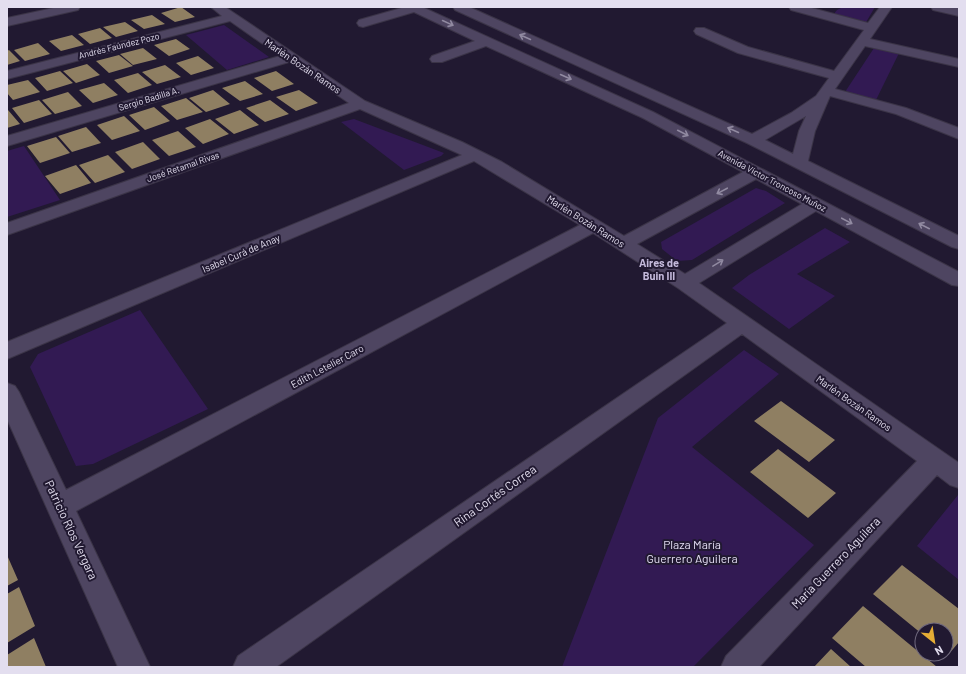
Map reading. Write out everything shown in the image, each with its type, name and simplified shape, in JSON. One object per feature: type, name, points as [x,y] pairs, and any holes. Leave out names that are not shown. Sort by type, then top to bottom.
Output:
[{"type":"street","points":[[7,22],[74,7]]},
{"type":"street","points":[[459,7],[753,140],[959,243]]},
{"type":"street","points":[[795,7],[871,28]]},
{"type":"street","points":[[799,162],[807,131],[824,95],[886,7]]},
{"type":"street","points":[[937,7],[959,12]]},
{"type":"street","points":[[363,23],[414,8]]},
{"type":"street","name":"Avenida Víctor Troncoso Muñoz","points":[[414,8],[648,115],[959,280]]},
{"type":"street","name":"Marlén Bozán Ramos","points":[[224,12],[360,104],[436,136],[475,155],[594,225],[685,283],[959,477]]},
{"type":"street","name":"Andrés Faúndez Pozo","points":[[7,75],[224,12]]},
{"type":"street","points":[[700,31],[743,50],[837,76]]},
{"type":"street","points":[[437,60],[486,41]]},
{"type":"street","points":[[862,41],[959,63]]},
{"type":"street","name":"Sergio Badilla A.","points":[[7,141],[290,57]]},
{"type":"street","points":[[583,85],[609,74]]},
{"type":"street","points":[[753,140],[796,116],[824,95],[896,109],[959,134]]},
{"type":"street","name":"José Retamal Rivas","points":[[7,229],[360,104]]},
{"type":"street","name":"Isabel Curá de Anay","points":[[7,351],[475,155]]},
{"type":"street","points":[[623,244],[756,172]]},
{"type":"street","points":[[685,283],[815,204]]},
{"type":"street","name":"Edith Letelier Caro","points":[[60,506],[594,225]]},
{"type":"street","name":"Rina Cortés Correa","points":[[249,667],[741,324]]},
{"type":"street","name":"Patricio Ríos Vergara","points":[[7,392],[134,667]]},
{"type":"street","name":"María Guerrero Aguilera","points":[[737,667],[935,460]]},
{"type":"green space","points":[[843,7],[875,7],[865,24],[832,16],[837,10]]},
{"type":"green space","points":[[224,25],[269,57],[227,70],[186,35]]},
{"type":"green space","points":[[874,48],[900,51],[876,100],[845,92]]},
{"type":"green space","points":[[354,119],[444,153],[441,156],[404,170],[341,122]]},
{"type":"green space","points":[[24,146],[60,200],[7,217],[7,151]]},
{"type":"green space","points":[[756,188],[766,191],[785,203],[692,260],[677,261],[662,249],[661,242]]},
{"type":"green space","points":[[825,228],[850,242],[797,274],[835,296],[789,329],[732,288],[749,275]]},
{"type":"green space","points":[[140,310],[208,409],[93,464],[76,466],[30,367],[38,354]]},
{"type":"green space","name":"Plaza María Guerrero Aguilera","points":[[744,350],[779,374],[692,447],[814,545],[693,667],[562,667],[658,418]]},
{"type":"green space","points":[[958,495],[959,496],[959,580],[917,546]]},
{"type":"building","points":[[181,7],[195,17],[175,22],[161,13]]},
{"type":"building","points":[[152,15],[165,24],[144,29],[131,20]]},
{"type":"building","points":[[125,22],[138,31],[116,37],[103,27]]},
{"type":"building","points":[[100,28],[112,38],[90,44],[78,34]]},
{"type":"building","points":[[72,35],[84,45],[61,51],[49,41]]},
{"type":"building","points":[[176,39],[190,49],[169,56],[154,45]]},
{"type":"building","points":[[38,43],[50,54],[25,61],[14,50]]},
{"type":"building","points":[[143,48],[157,59],[133,65],[120,54]]},
{"type":"building","points":[[9,50],[20,61],[7,65],[7,51]]},
{"type":"building","points":[[119,55],[133,66],[109,73],[96,61]]},
{"type":"building","points":[[198,56],[214,68],[191,75],[176,63]]},
{"type":"building","points":[[87,64],[100,75],[76,83],[63,71]]},
{"type":"building","points":[[165,65],[181,77],[157,84],[142,72]]},
{"type":"building","points":[[60,71],[73,83],[47,91],[35,78]]},
{"type":"building","points":[[276,71],[294,84],[272,91],[254,78]]},
{"type":"building","points":[[138,73],[152,85],[128,93],[114,80]]},
{"type":"building","points":[[28,80],[40,92],[13,100],[7,93],[7,85]]},
{"type":"building","points":[[245,81],[263,94],[240,101],[222,88]]},
{"type":"building","points":[[104,83],[118,95],[93,103],[79,90]]},
{"type":"building","points":[[213,90],[230,104],[206,112],[189,98]]},
{"type":"building","points":[[299,90],[318,103],[296,111],[276,97]]},
{"type":"building","points":[[68,92],[82,106],[55,114],[42,100]]},
{"type":"building","points":[[186,98],[203,112],[177,120],[161,106]]},
{"type":"building","points":[[39,100],[52,114],[24,123],[12,108]]},
{"type":"building","points":[[270,100],[289,114],[265,122],[246,108]]},
{"type":"building","points":[[154,107],[170,121],[145,130],[129,115]]},
{"type":"building","points":[[8,110],[20,124],[7,128]]},
{"type":"building","points":[[240,110],[259,125],[234,134],[215,119]]},
{"type":"building","points":[[124,116],[140,131],[112,140],[97,125]]},
{"type":"building","points":[[210,119],[229,134],[203,144],[185,128]]},
{"type":"building","points":[[86,127],[101,143],[72,152],[58,136]]},
{"type":"building","points":[[178,131],[196,147],[169,156],[152,140]]},
{"type":"building","points":[[56,137],[70,153],[40,163],[27,146]]},
{"type":"building","points":[[143,142],[160,159],[132,169],[115,152]]},
{"type":"building","points":[[108,155],[125,172],[95,183],[79,165]]},
{"type":"building","points":[[76,165],[91,183],[60,194],[45,176]]},
{"type":"building","points":[[781,401],[835,440],[809,462],[754,421]]},
{"type":"building","points":[[778,449],[836,493],[808,518],[750,472]]},
{"type":"building","points":[[7,555],[18,580],[7,586]]},
{"type":"building","points":[[902,565],[959,609],[959,642],[954,648],[954,622],[914,622],[914,627],[873,594]]},
{"type":"building","points":[[19,587],[35,626],[7,643],[7,594]]},
{"type":"building","points":[[863,606],[914,648],[914,662],[931,662],[937,667],[866,667],[832,638]]},
{"type":"building","points":[[34,638],[46,667],[7,667],[7,655]]},
{"type":"building","points":[[831,649],[851,667],[814,667]]},
{"type":"district","name":"Aires de Buin III","points":[[659,269]]}]
